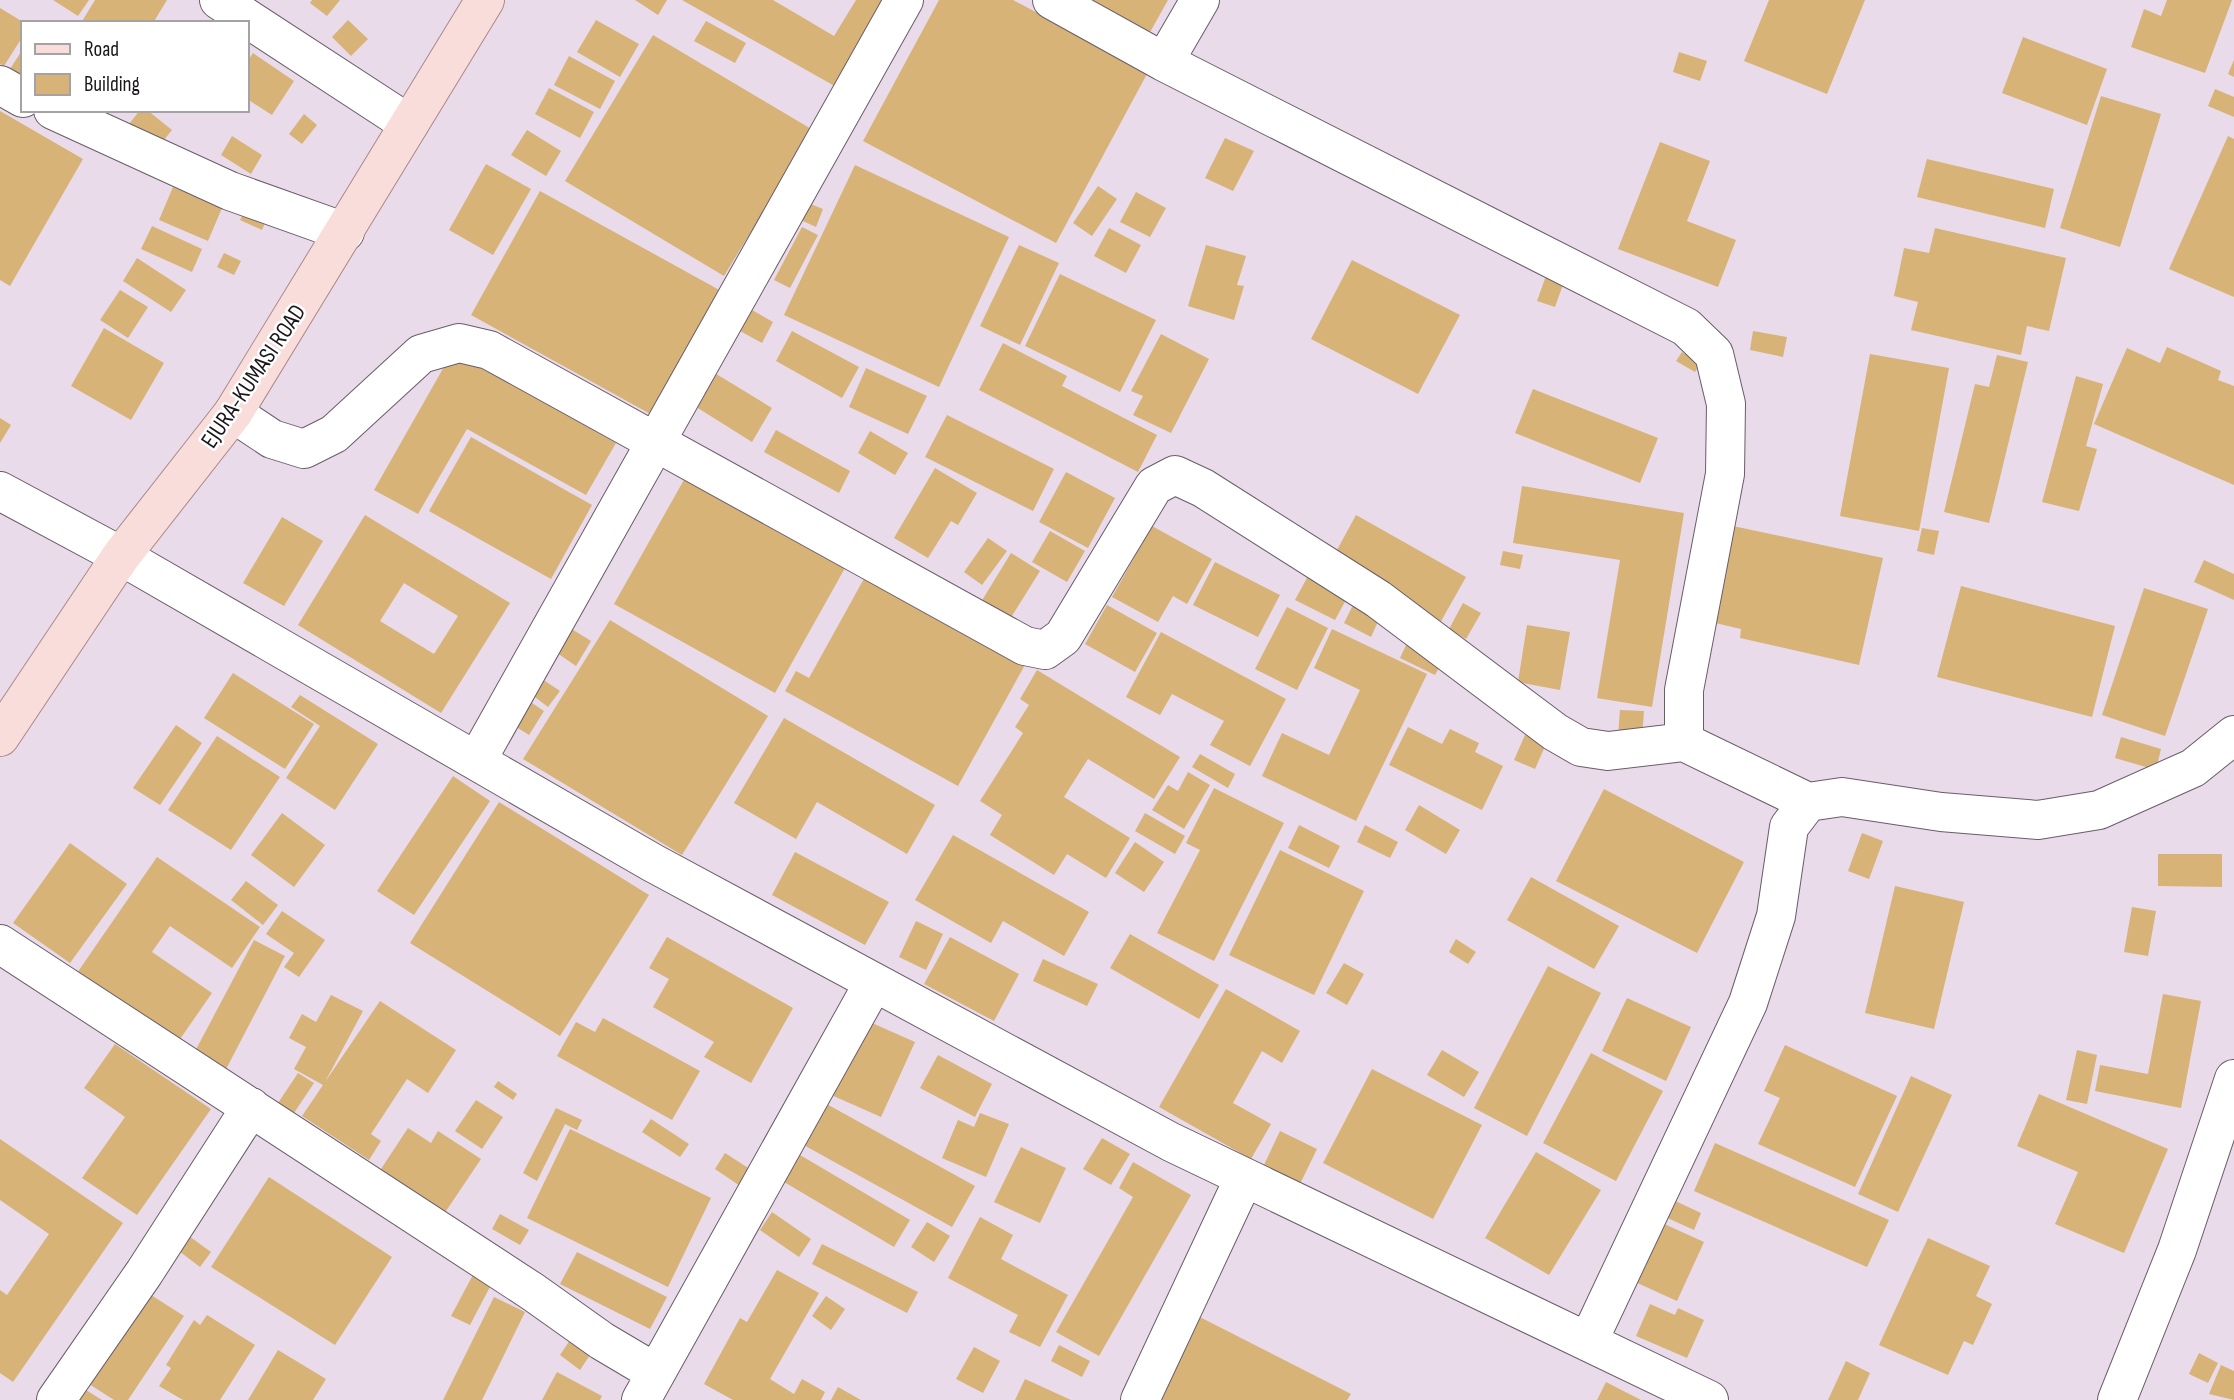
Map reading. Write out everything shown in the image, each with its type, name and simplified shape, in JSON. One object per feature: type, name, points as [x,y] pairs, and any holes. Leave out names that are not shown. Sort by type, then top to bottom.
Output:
[{"type":"main road","name":"EJURA-KUMASI ROAD","points":[[0,737],[121,555],[233,413],[485,0]]},
{"type":"street","points":[[219,0],[408,124]]},
{"type":"street","points":[[477,760],[904,0]]},
{"type":"street","points":[[1052,0],[1164,62],[1686,327],[1714,354],[1726,404],[1725,474],[1684,691],[1684,742]]},
{"type":"street","points":[[1164,62],[1200,0]]},
{"type":"street","points":[[0,85],[21,97]]},
{"type":"street","points":[[57,112],[230,191],[345,232]]},
{"type":"street","points":[[233,413],[272,439],[304,449],[334,434],[421,354],[459,343],[489,350],[1025,646],[1045,650],[1063,637],[1154,486],[1175,475],[1203,488],[1378,599],[1555,732],[1581,747],[1608,751],[1684,742],[1808,802],[1842,797],[1941,812],[2038,820],[2099,810],[2193,768],[2234,735]]},
{"type":"street","points":[[0,491],[121,555],[653,863],[874,982],[1244,1178],[1709,1400]]},
{"type":"street","points":[[1588,1342],[1748,1003],[1776,916],[1789,827],[1808,802]]},
{"type":"street","points":[[0,944],[533,1292],[602,1340],[648,1386],[874,982]]},
{"type":"street","points":[[2117,1400],[2228,1126],[2234,1079]]},
{"type":"street","points":[[56,1400],[144,1273],[251,1107]]},
{"type":"street","points":[[1140,1400],[1244,1178]]},
{"type":"building","points":[[53,0],[89,0],[78,16]]},
{"type":"building","points":[[95,0],[167,0],[154,21],[82,21]]},
{"type":"building","points":[[312,0],[340,0],[327,16],[310,3]]},
{"type":"building","points":[[635,0],[667,0],[658,15]]},
{"type":"building","points":[[682,0],[773,0],[834,36],[856,0],[901,0],[847,93]]},
{"type":"building","points":[[939,0],[1013,0],[1148,72],[1056,243],[863,141]]},
{"type":"building","points":[[1083,0],[1168,0],[1149,34]]},
{"type":"building","points":[[1769,0],[1865,0],[1827,94],[1744,61]]},
{"type":"building","points":[[2167,0],[2232,0],[2205,73],[2131,47],[2144,9],[2161,16]]},
{"type":"building","points":[[0,8],[21,21],[21,39],[4,66],[0,64]]},
{"type":"building","points":[[348,20],[368,39],[351,56],[332,37]]},
{"type":"building","points":[[596,20],[639,44],[620,77],[577,52]]},
{"type":"building","points":[[706,21],[746,43],[735,63],[694,41]]},
{"type":"building","points":[[653,35],[813,130],[724,276],[565,181]]},
{"type":"building","points":[[2023,37],[2107,69],[2087,125],[2002,93]]},
{"type":"building","points":[[21,52],[21,80],[8,72]]},
{"type":"building","points":[[1679,52],[1707,61],[1700,81],[1673,72]]},
{"type":"building","points":[[253,53],[294,81],[272,115],[248,100],[248,60]]},
{"type":"building","points":[[569,56],[615,81],[600,109],[554,85]]},
{"type":"building","points":[[2234,60],[2234,77],[2228,74]]},
{"type":"building","points":[[549,88],[594,112],[580,138],[535,114]]},
{"type":"building","points":[[2215,89],[2234,97],[2234,117],[2208,106]]},
{"type":"building","points":[[2101,96],[2161,114],[2120,247],[2060,228]]},
{"type":"building","points":[[0,111],[83,159],[10,286],[0,280]]},
{"type":"building","points":[[138,112],[150,112],[172,130],[155,151],[126,128]]},
{"type":"building","points":[[304,114],[317,125],[302,144],[289,134]]},
{"type":"building","points":[[527,130],[561,151],[546,176],[511,155]]},
{"type":"building","points":[[232,136],[262,155],[251,174],[221,155]]},
{"type":"building","points":[[2228,136],[2234,139],[2234,297],[2169,269]]},
{"type":"building","points":[[1225,138],[1254,151],[1233,191],[1205,178]]},
{"type":"building","points":[[1660,142],[1710,161],[1687,221],[1736,240],[1718,287],[1618,249]]},
{"type":"building","points":[[1927,159],[2054,189],[2045,228],[1917,197]]},
{"type":"building","points":[[486,164],[531,189],[493,255],[449,230]]},
{"type":"building","points":[[855,165],[1009,237],[939,387],[784,315]]},
{"type":"building","points":[[1098,186],[1117,199],[1092,236],[1073,223]]},
{"type":"building","points":[[173,187],[222,208],[208,241],[159,220]]},
{"type":"building","points":[[540,191],[723,292],[654,416],[471,315]]},
{"type":"building","points":[[1136,192],[1166,208],[1150,237],[1120,222]]},
{"type":"building","points":[[801,200],[823,209],[816,227],[792,216]]},
{"type":"building","points":[[248,204],[269,214],[262,230],[240,220]]},
{"type":"building","points":[[152,226],[202,249],[192,272],[141,249]]},
{"type":"building","points":[[802,227],[818,235],[790,288],[774,280]]},
{"type":"building","points":[[1109,228],[1141,245],[1126,273],[1094,256]]},
{"type":"building","points":[[1935,228],[2066,258],[2049,331],[2027,326],[2021,355],[1911,330],[1918,302],[1894,296],[1904,248],[1929,253]]},
{"type":"building","points":[[1019,245],[1059,263],[1020,345],[980,326]]},
{"type":"building","points":[[1206,245],[1246,256],[1237,285],[1244,286],[1234,320],[1188,306]]},
{"type":"building","points":[[224,253],[241,261],[234,275],[217,267]]},
{"type":"building","points":[[137,258],[186,290],[171,312],[123,281]]},
{"type":"building","points":[[1352,260],[1460,315],[1418,394],[1311,339]]},
{"type":"building","points":[[1547,273],[1565,279],[1555,307],[1537,301]]},
{"type":"building","points":[[1060,274],[1156,320],[1120,392],[1025,346]]},
{"type":"building","points":[[120,290],[148,307],[128,338],[100,320]]},
{"type":"building","points":[[752,310],[773,322],[762,343],[740,331]]},
{"type":"building","points":[[104,328],[164,363],[131,420],[71,386]]},
{"type":"building","points":[[792,331],[859,367],[842,398],[776,361]]},
{"type":"building","points":[[1753,331],[1787,337],[1783,357],[1750,350]]},
{"type":"building","points":[[1161,334],[1209,359],[1171,433],[1133,415],[1143,396],[1131,391]]},
{"type":"building","points":[[1003,343],[1067,376],[1062,386],[1157,435],[1138,472],[979,390]]},
{"type":"building","points":[[2167,347],[2221,371],[2218,380],[2234,386],[2234,485],[2094,424],[2127,348],[2160,363]]},
{"type":"building","points":[[453,351],[616,443],[586,495],[467,429],[418,514],[374,490]]},
{"type":"building","points":[[1682,352],[1701,363],[1695,372],[1676,361]]},
{"type":"building","points":[[1870,354],[1949,368],[1919,531],[1840,516]]},
{"type":"building","points":[[1997,355],[2028,362],[1989,523],[1944,512],[1975,384],[1989,387]]},
{"type":"building","points":[[866,368],[927,396],[908,434],[849,407]]},
{"type":"building","points":[[713,372],[772,408],[752,442],[693,405]]},
{"type":"building","points":[[2076,376],[2103,384],[2086,446],[2097,449],[2079,511],[2042,502]]},
{"type":"building","points":[[1533,389],[1658,438],[1640,483],[1515,433]]},
{"type":"building","points":[[947,415],[1054,469],[1033,511],[925,457]]},
{"type":"building","points":[[0,418],[11,425],[0,443]]},
{"type":"building","points":[[776,430],[850,471],[839,493],[764,452]]},
{"type":"building","points":[[870,431],[908,453],[895,475],[858,453]]},
{"type":"building","points":[[471,437],[592,505],[551,579],[429,511]]},
{"type":"building","points":[[935,468],[977,493],[958,525],[951,521],[928,558],[894,538]]},
{"type":"building","points":[[1066,472],[1115,498],[1088,548],[1039,522]]},
{"type":"building","points":[[685,478],[845,568],[775,693],[614,604]]},
{"type":"building","points":[[1522,486],[1684,513],[1652,707],[1597,698],[1620,560],[1513,543]]},
{"type":"building","points":[[365,515],[510,603],[441,713],[298,625]],"holes":[[[404,583],[458,616],[434,654],[380,621]]]},
{"type":"building","points":[[1356,515],[1466,577],[1440,623],[1331,561]]},
{"type":"building","points":[[282,517],[323,541],[284,606],[243,583]]},
{"type":"building","points":[[1152,526],[1212,559],[1187,604],[1173,596],[1158,622],[1112,597]]},
{"type":"building","points":[[1733,526],[1883,558],[1859,665],[1740,638],[1741,629],[1711,622]]},
{"type":"building","points":[[1922,528],[1939,531],[1934,555],[1917,551]]},
{"type":"building","points":[[1050,531],[1085,551],[1067,582],[1032,562]]},
{"type":"building","points":[[988,538],[1007,551],[982,585],[964,572]]},
{"type":"building","points":[[1503,551],[1523,555],[1520,569],[1500,565]]},
{"type":"building","points":[[1011,553],[1040,571],[1010,619],[981,602]]},
{"type":"building","points":[[2204,560],[2234,574],[2234,600],[2194,582]]},
{"type":"building","points":[[1215,562],[1280,595],[1258,637],[1193,605]]},
{"type":"building","points":[[866,575],[1026,663],[958,786],[785,691],[796,671],[809,678]]},
{"type":"building","points":[[1308,576],[1348,596],[1335,620],[1295,600]]},
{"type":"building","points":[[1961,586],[2115,626],[2092,717],[1937,677]]},
{"type":"building","points":[[2144,588],[2208,609],[2165,736],[2102,715]]},
{"type":"building","points":[[1463,603],[1481,613],[1466,639],[1449,629]]},
{"type":"building","points":[[1107,605],[1157,633],[1135,672],[1085,644]]},
{"type":"building","points":[[1353,605],[1380,617],[1371,637],[1344,623]]},
{"type":"building","points":[[1287,607],[1328,628],[1297,690],[1255,669]]},
{"type":"building","points":[[610,620],[768,716],[682,855],[523,759]]},
{"type":"building","points":[[562,623],[591,641],[576,666],[547,646]]},
{"type":"building","points":[[1527,625],[1570,632],[1560,690],[1518,682]]},
{"type":"building","points":[[1332,629],[1427,674],[1356,821],[1262,776],[1282,733],[1329,755],[1360,690],[1314,668]]},
{"type":"building","points":[[1161,632],[1286,699],[1250,766],[1210,745],[1224,721],[1172,694],[1160,715],[1126,697]]},
{"type":"building","points":[[1409,639],[1445,657],[1435,675],[1400,658]]},
{"type":"building","points":[[1037,670],[1180,757],[1154,799],[1088,759],[1064,797],[1130,838],[1106,878],[1067,854],[1054,875],[990,835],[1002,815],[980,801],[1023,733],[1015,727],[1029,705],[1020,699]]},
{"type":"building","points":[[233,673],[314,724],[285,769],[204,718]]},
{"type":"building","points":[[533,673],[560,691],[548,707],[523,688]]},
{"type":"building","points":[[300,695],[378,744],[335,810],[286,778],[320,726],[291,707]]},
{"type":"building","points":[[523,697],[544,711],[529,735],[507,721]]},
{"type":"building","points":[[1620,710],[1644,711],[1642,738],[1618,736]]},
{"type":"building","points":[[784,718],[935,805],[907,854],[817,802],[796,839],[734,803]]},
{"type":"building","points":[[176,725],[202,743],[160,805],[133,788]]},
{"type":"building","points":[[1408,727],[1442,744],[1450,729],[1479,743],[1475,752],[1503,766],[1482,810],[1389,765]]},
{"type":"building","points":[[1525,735],[1546,744],[1535,769],[1514,760]]},
{"type":"building","points":[[217,736],[280,777],[231,850],[168,810]]},
{"type":"building","points":[[2121,737],[2161,749],[2156,770],[2115,758]]},
{"type":"building","points":[[1200,754],[1235,774],[1228,788],[1192,767]]},
{"type":"building","points":[[1188,772],[1210,785],[1184,829],[1152,810],[1168,785],[1178,791]]},
{"type":"building","points":[[453,776],[490,801],[414,915],[377,891]]},
{"type":"building","points":[[1214,788],[1284,823],[1214,961],[1157,933],[1200,850],[1186,843]]},
{"type":"building","points":[[1604,789],[1744,862],[1697,953],[1556,881]]},
{"type":"building","points":[[499,802],[649,895],[560,1036],[410,943]]},
{"type":"building","points":[[1419,805],[1460,830],[1446,854],[1405,830]]},
{"type":"building","points":[[282,813],[325,845],[294,887],[251,855]]},
{"type":"building","points":[[1145,813],[1185,836],[1175,854],[1135,831]]},
{"type":"building","points":[[1299,825],[1340,846],[1329,868],[1288,848]]},
{"type":"building","points":[[1365,825],[1398,842],[1390,858],[1357,842]]},
{"type":"building","points":[[1862,833],[1883,841],[1869,879],[1848,871]]},
{"type":"building","points":[[953,835],[1089,912],[1064,956],[1003,921],[991,943],[915,900]]},
{"type":"building","points":[[1135,842],[1164,862],[1144,892],[1115,873]]},
{"type":"building","points":[[70,843],[127,884],[70,963],[13,923]]},
{"type":"building","points":[[1280,850],[1364,891],[1314,995],[1229,955]]},
{"type":"building","points":[[795,852],[889,902],[865,945],[772,895]]},
{"type":"building","points":[[2158,854],[2222,854],[2222,887],[2158,886]]},
{"type":"building","points":[[157,857],[260,927],[232,968],[170,926],[152,952],[212,993],[178,1042],[77,973]]},
{"type":"building","points":[[1531,877],[1619,926],[1594,969],[1507,920]]},
{"type":"building","points":[[246,881],[278,905],[263,925],[231,900]]},
{"type":"building","points":[[1895,886],[1964,902],[1934,1029],[1865,1013]]},
{"type":"building","points":[[2132,907],[2156,911],[2148,956],[2124,952]]},
{"type":"building","points":[[282,911],[325,940],[299,977],[284,967],[294,953],[266,934]]},
{"type":"building","points":[[916,921],[943,934],[926,970],[899,957]]},
{"type":"building","points":[[1130,934],[1219,985],[1199,1019],[1110,968]]},
{"type":"building","points":[[667,937],[793,1008],[751,1083],[704,1057],[714,1042],[653,1007],[669,979],[649,968]]},
{"type":"building","points":[[950,937],[1019,974],[994,1021],[924,984]]},
{"type":"building","points":[[1456,939],[1476,952],[1468,964],[1449,952]]},
{"type":"building","points":[[254,940],[285,956],[224,1073],[192,1057]]},
{"type":"building","points":[[1043,959],[1098,984],[1087,1006],[1033,981]]},
{"type":"building","points":[[1344,963],[1364,974],[1347,1005],[1326,993]]},
{"type":"building","points":[[1548,966],[1601,993],[1527,1136],[1474,1108]]},
{"type":"building","points":[[1226,989],[1300,1031],[1282,1063],[1262,1051],[1233,1103],[1271,1124],[1251,1159],[1159,1107]]},
{"type":"building","points":[[2163,994],[2201,1001],[2181,1108],[2095,1091],[2100,1065],[2148,1074]]},
{"type":"building","points":[[331,995],[363,1011],[325,1082],[380,1001],[456,1050],[428,1093],[407,1079],[371,1134],[381,1141],[369,1160],[302,1116],[323,1085],[294,1069],[306,1047],[289,1038],[302,1014],[316,1022]]},
{"type":"building","points":[[1627,998],[1691,1027],[1666,1081],[1602,1051]]},
{"type":"building","points":[[603,1018],[700,1071],[672,1120],[557,1056],[576,1022],[595,1032]]},
{"type":"building","points":[[863,1019],[915,1042],[881,1117],[829,1094]]},
{"type":"building","points":[[115,1044],[211,1109],[137,1215],[82,1178],[125,1117],[84,1088]]},
{"type":"building","points":[[1785,1045],[1897,1096],[1855,1187],[1758,1144],[1780,1098],[1764,1091]]},
{"type":"building","points":[[1442,1050],[1479,1072],[1464,1097],[1427,1075]]},
{"type":"building","points":[[2077,1050],[2097,1055],[2087,1104],[2066,1100]]},
{"type":"building","points":[[1591,1053],[1663,1091],[1616,1181],[1543,1143]]},
{"type":"building","points":[[938,1055],[992,1084],[975,1117],[920,1088]]},
{"type":"building","points":[[1372,1069],[1482,1125],[1433,1219],[1323,1163]]},
{"type":"building","points":[[298,1073],[314,1083],[292,1116],[276,1106]]},
{"type":"building","points":[[1911,1076],[1952,1095],[1898,1212],[1858,1194]]},
{"type":"building","points":[[498,1081],[517,1094],[513,1100],[494,1087]]},
{"type":"building","points":[[2039,1094],[2168,1149],[2124,1253],[2055,1224],[2078,1172],[2017,1146]]},
{"type":"building","points":[[476,1100],[503,1117],[482,1149],[455,1131]]},
{"type":"building","points":[[823,1102],[975,1186],[952,1227],[800,1143]]},
{"type":"building","points":[[556,1108],[582,1120],[577,1130],[565,1124],[537,1181],[523,1173]]},
{"type":"building","points":[[980,1113],[1009,1124],[986,1177],[942,1158],[958,1120],[974,1127]]},
{"type":"building","points":[[651,1119],[689,1144],[680,1157],[642,1132]]},
{"type":"building","points":[[408,1128],[431,1143],[438,1131],[481,1159],[444,1214],[379,1172]]},
{"type":"building","points":[[570,1129],[711,1198],[668,1287],[527,1218]]},
{"type":"building","points":[[1280,1131],[1317,1149],[1299,1186],[1262,1169]]},
{"type":"building","points":[[1102,1138],[1130,1154],[1111,1185],[1083,1169]]},
{"type":"building","points":[[0,1139],[123,1223],[13,1382],[0,1373],[0,1290],[7,1295],[49,1234],[0,1200]]},
{"type":"building","points":[[1715,1143],[1889,1220],[1867,1267],[1694,1191]]},
{"type":"building","points":[[1021,1147],[1066,1168],[1040,1223],[994,1202]]},
{"type":"building","points":[[795,1152],[910,1220],[894,1247],[779,1179]]},
{"type":"building","points":[[1536,1152],[1601,1190],[1549,1275],[1485,1238]]},
{"type":"building","points":[[725,1153],[756,1173],[746,1190],[715,1169]]},
{"type":"building","points":[[1133,1162],[1191,1195],[1099,1356],[1056,1332],[1133,1197],[1119,1188]]},
{"type":"building","points":[[269,1177],[392,1257],[335,1345],[211,1267]]},
{"type":"building","points":[[1671,1199],[1701,1213],[1694,1230],[1663,1216]]},
{"type":"building","points":[[772,1212],[811,1239],[799,1257],[760,1230]]},
{"type":"building","points":[[500,1214],[529,1230],[520,1245],[492,1229]]},
{"type":"building","points":[[980,1217],[1013,1235],[1001,1259],[1068,1295],[1040,1347],[1009,1332],[1018,1315],[948,1278]]},
{"type":"building","points":[[927,1222],[950,1236],[934,1262],[911,1247]]},
{"type":"building","points":[[1660,1222],[1704,1242],[1677,1301],[1633,1281]]},
{"type":"building","points":[[189,1236],[211,1252],[200,1267],[179,1251]]},
{"type":"building","points":[[1928,1238],[1990,1266],[1976,1296],[1992,1304],[1973,1345],[1964,1341],[1948,1375],[1879,1345]]},
{"type":"building","points":[[822,1244],[918,1292],[907,1313],[812,1264]]},
{"type":"building","points":[[577,1252],[667,1297],[650,1329],[560,1284]]},
{"type":"building","points":[[777,1270],[819,1293],[770,1379],[794,1394],[802,1379],[825,1392],[821,1400],[733,1400],[704,1384],[740,1318],[747,1322]]},
{"type":"building","points":[[474,1273],[492,1283],[470,1325],[451,1316]]},
{"type":"building","points":[[151,1295],[184,1316],[128,1400],[114,1400],[86,1382],[106,1353],[110,1356]]},
{"type":"building","points":[[826,1296],[845,1309],[831,1330],[812,1316]]},
{"type":"building","points":[[494,1297],[525,1312],[482,1400],[443,1400]]},
{"type":"building","points":[[1650,1304],[1675,1315],[1678,1308],[1704,1320],[1687,1358],[1636,1336]]},
{"type":"building","points":[[1190,1312],[1351,1394],[1347,1400],[1153,1400]]},
{"type":"building","points":[[207,1315],[255,1345],[220,1400],[183,1400],[159,1386],[171,1368],[166,1365],[194,1320],[200,1325]]},
{"type":"building","points":[[572,1337],[592,1352],[580,1370],[560,1355]]},
{"type":"building","points":[[1059,1345],[1090,1361],[1082,1377],[1051,1361]]},
{"type":"building","points":[[974,1347],[1000,1361],[983,1393],[956,1379]]},
{"type":"building","points":[[278,1350],[326,1379],[313,1400],[248,1400]]},
{"type":"building","points":[[2199,1353],[2218,1363],[2208,1383],[2189,1374]]},
{"type":"building","points":[[1846,1361],[1870,1373],[1858,1400],[1828,1400]]},
{"type":"building","points":[[2221,1365],[2234,1371],[2234,1400],[2209,1394]]},
{"type":"building","points":[[557,1372],[602,1396],[600,1400],[542,1400]]},
{"type":"building","points":[[1025,1379],[1071,1400],[1015,1400]]},
{"type":"building","points":[[1606,1382],[1641,1400],[1597,1400]]},
{"type":"building","points":[[838,1387],[861,1400],[831,1400]]},
{"type":"building","points":[[86,1390],[102,1400],[79,1400]]}]
